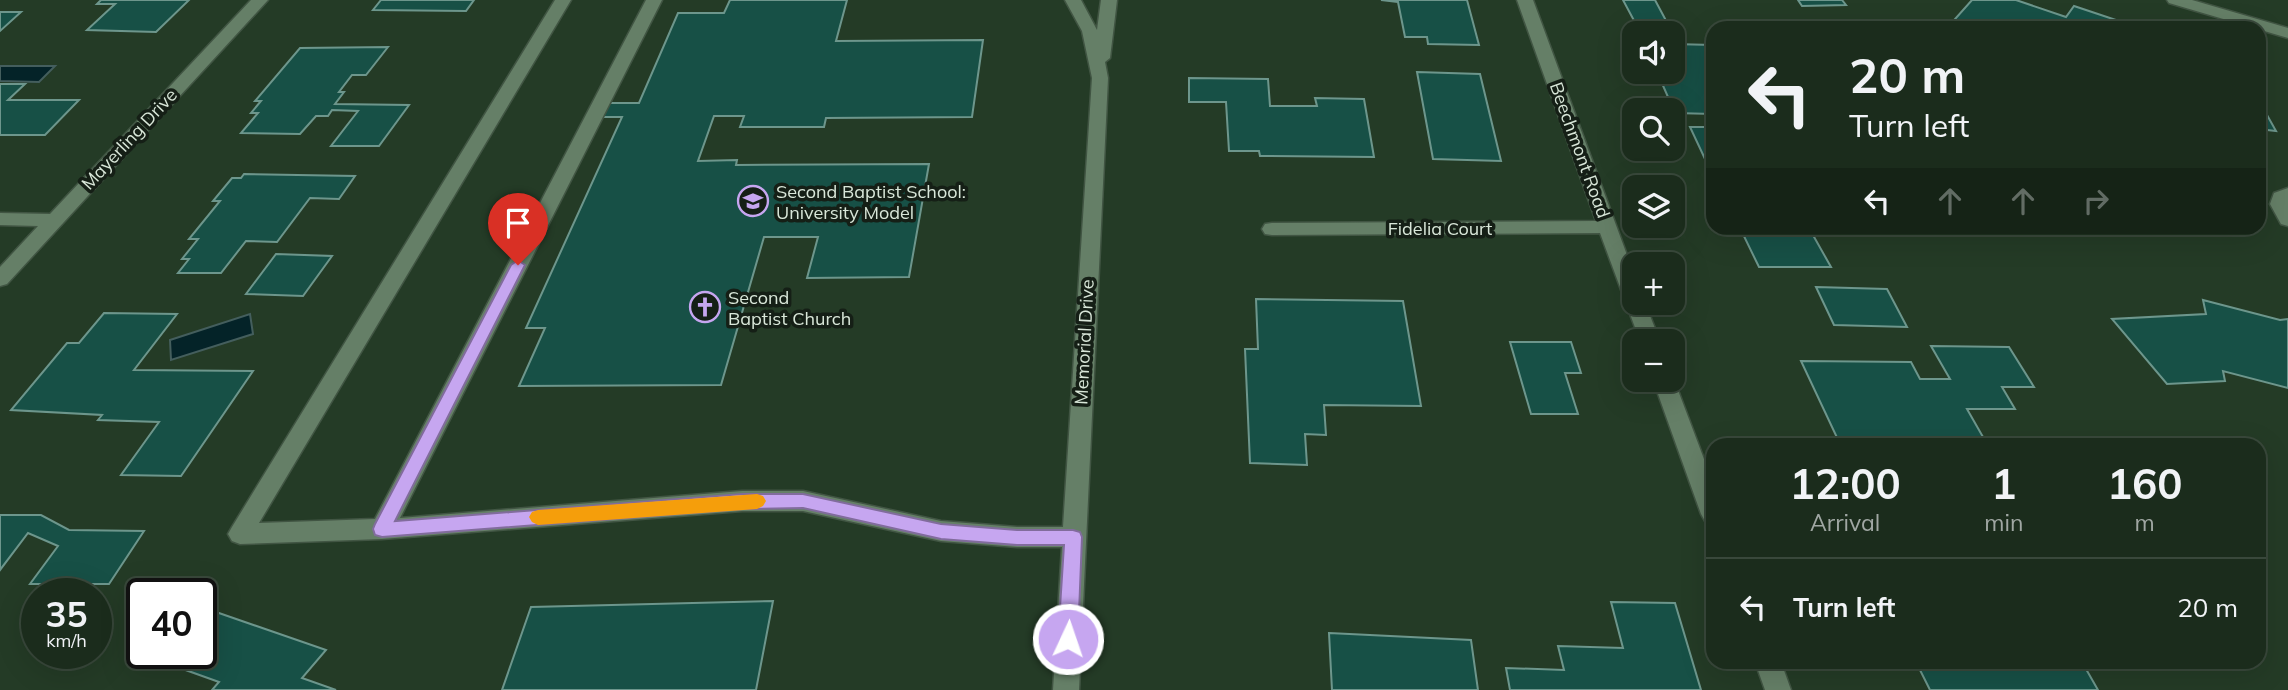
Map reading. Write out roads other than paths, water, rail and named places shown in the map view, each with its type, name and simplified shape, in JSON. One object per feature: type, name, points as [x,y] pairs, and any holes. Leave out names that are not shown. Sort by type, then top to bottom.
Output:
[{"type":"street","name":"Mayerling Drive","points":[[0,279],[260,0]]},
{"type":"street","points":[[563,0],[240,534],[382,529],[743,501],[803,501],[941,531],[1017,537],[1073,537]]},
{"type":"street","points":[[382,529],[654,0]]},
{"type":"street","name":"Memorial Drive","points":[[1066,690],[1100,78],[1090,31],[1073,0]]},
{"type":"street","points":[[1100,78],[1109,0]]},
{"type":"street","name":"Beechmont Road","points":[[1525,0],[1622,266]]},
{"type":"street","points":[[2175,0],[2247,21]]},
{"type":"street","points":[[2266,27],[2288,33]]},
{"type":"street","points":[[2288,194],[2281,197],[2279,204],[2288,220]]},
{"type":"street","points":[[0,219],[53,220]]},
{"type":"street","name":"Fidelia Court","points":[[1272,229],[1608,227]]},
{"type":"street","points":[[1668,392],[1706,495]]},
{"type":"street","points":[[1770,669],[1778,690]]},
{"type":"water","points":[[0,66],[55,66],[39,82],[0,81]]},
{"type":"water","points":[[250,314],[253,334],[171,360],[170,340]]},
{"type":"place","name":"Second Baptist School: University Model","points":[[753,201]]},
{"type":"place","name":"Second Baptist Church","points":[[705,307]]}]
